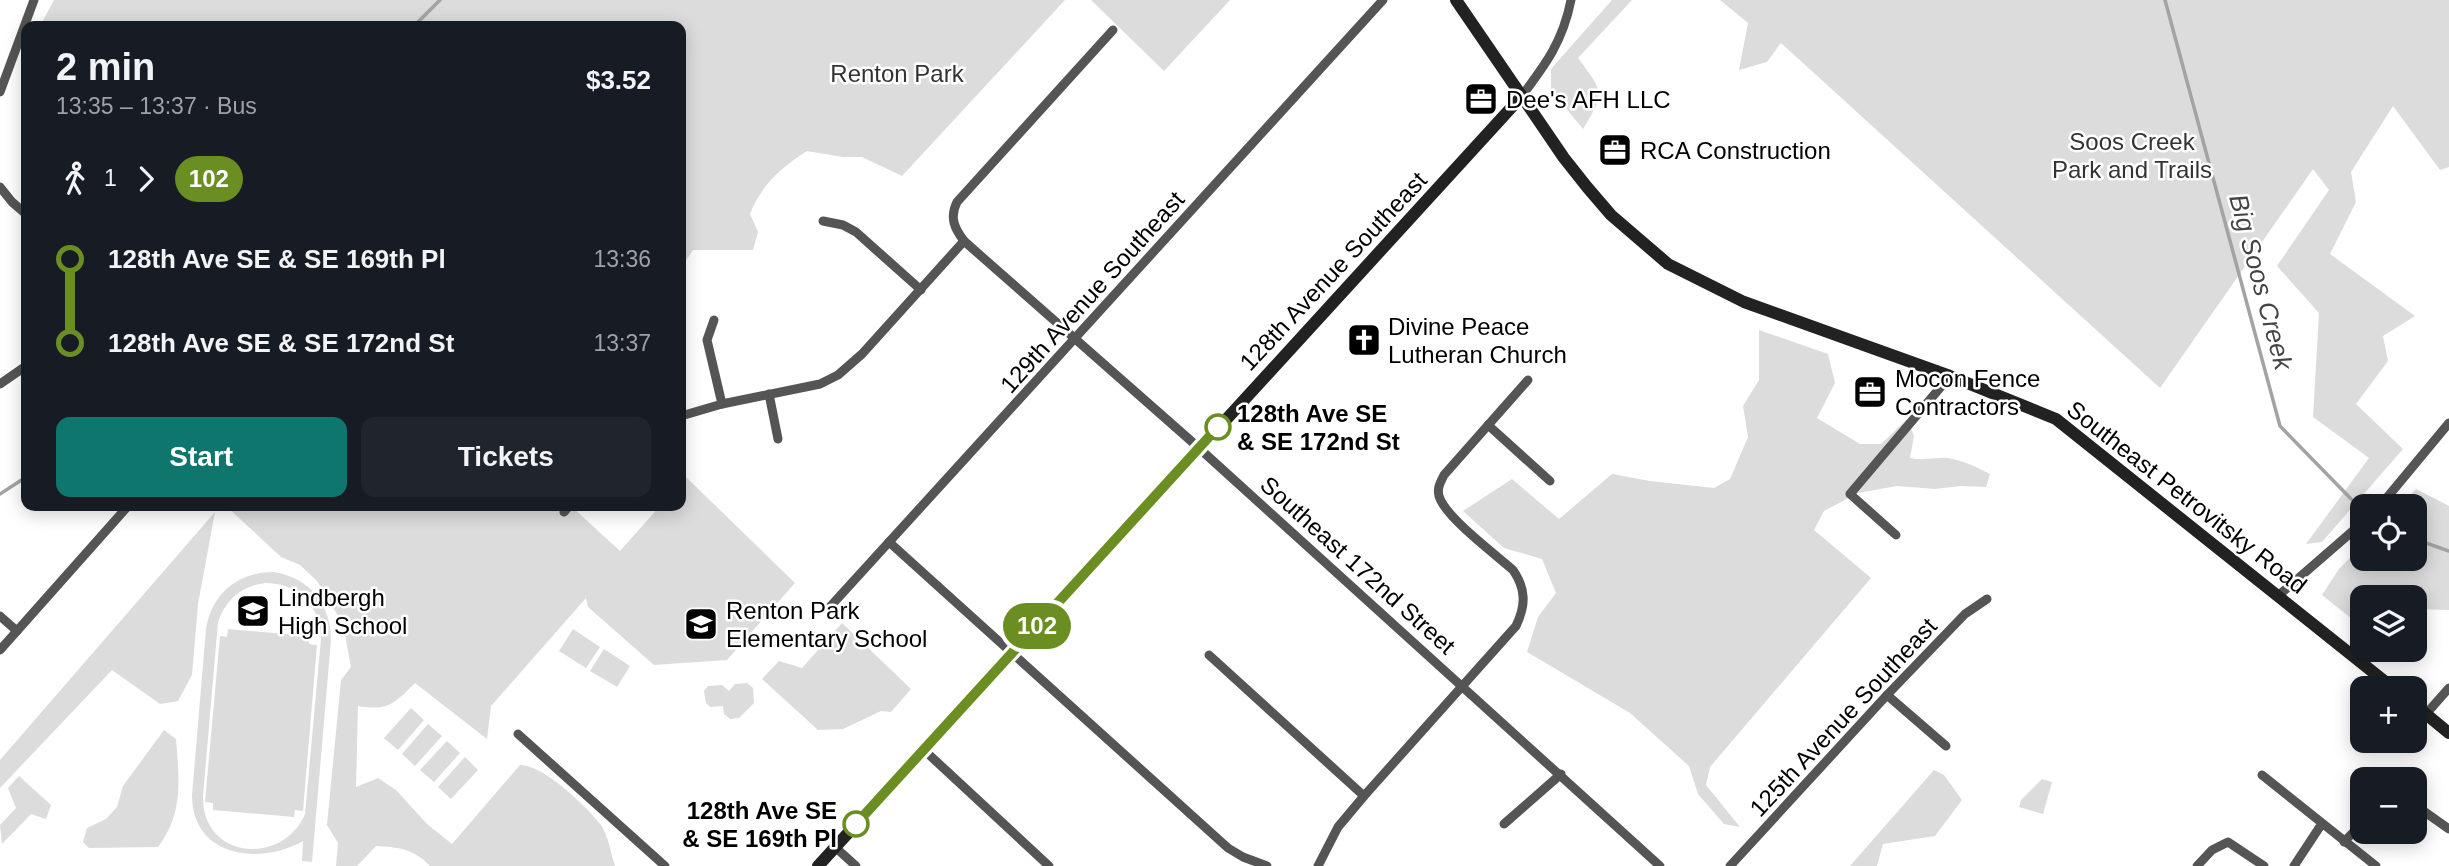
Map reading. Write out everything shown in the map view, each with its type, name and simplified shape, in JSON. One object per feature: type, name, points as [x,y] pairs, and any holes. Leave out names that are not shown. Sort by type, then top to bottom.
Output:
[{"type":"main road","name":"Southeast Petrovitsky Road","points":[[1456,0],[1564,158],[1611,215],[1668,264],[1744,302],[1950,376],[2056,419],[2378,676]]},
{"type":"main road","name":"128th Avenue Southeast","points":[[818,866],[1521,97]]},
{"type":"main road","points":[[2427,715],[2449,733]]},
{"type":"street","points":[[26,21],[34,0]]},
{"type":"street","name":"129th Avenue Southeast","points":[[828,609],[1383,0]]},
{"type":"street","name":"128th Avenue Southeast","points":[[1521,97],[1547,63],[1561,39],[1571,0]]},
{"type":"street","points":[[686,415],[722,404],[820,384],[838,375],[964,242],[954,228],[953,210],[957,202],[1113,30]]},
{"type":"street","points":[[0,92],[21,35]]},
{"type":"street","points":[[0,187],[21,210]]},
{"type":"street","points":[[823,221],[843,225],[856,232],[921,290]]},
{"type":"street","name":"Southeast 172nd Street","points":[[964,242],[1199,448],[1660,866]]},
{"type":"street","points":[[714,320],[707,340],[722,404]]},
{"type":"street","points":[[0,384],[21,369]]},
{"type":"street","points":[[1896,535],[1850,494],[1950,376]]},
{"type":"street","points":[[1318,866],[1338,827],[1516,626],[1522,613],[1524,601],[1521,581],[1513,570],[1447,512],[1438,493],[1444,475],[1528,380]]},
{"type":"street","points":[[769,394],[778,439]]},
{"type":"street","points":[[2390,494],[2449,423]]},
{"type":"street","points":[[1488,425],[1550,481]]},
{"type":"street","points":[[0,650],[124,511]]},
{"type":"street","points":[[2279,595],[2350,533]]},
{"type":"street","points":[[889,542],[1228,848],[1267,866]]},
{"type":"street","name":"125th Avenue Southeast","points":[[1730,866],[1887,695],[1965,614],[1987,599]]},
{"type":"street","points":[[0,616],[17,631]]},
{"type":"street","points":[[1209,655],[1364,796]]},
{"type":"street","points":[[2427,713],[2449,688]]},
{"type":"street","points":[[1887,695],[1946,746]]},
{"type":"street","points":[[518,734],[665,866]]},
{"type":"street","points":[[924,750],[1049,866]]},
{"type":"street","points":[[1504,824],[1561,774]]},
{"type":"street","points":[[2262,775],[2321,825],[2376,866]]},
{"type":"street","points":[[2427,813],[2449,829]]},
{"type":"street","points":[[2294,866],[2321,825]]},
{"type":"street","points":[[2344,842],[2350,836]]},
{"type":"street","points":[[2197,866],[2212,850],[2228,842],[2264,866]]},
{"type":"street","points":[[835,847],[856,866]]},
{"type":"green space","name":"Renton Park","points":[[54,0],[1065,0],[902,176],[862,157],[807,151],[773,178],[755,203],[750,214],[758,232],[753,250],[693,250],[686,260],[686,21],[43,21]]},
{"type":"green space","points":[[1091,0],[1230,0],[1164,71]]},
{"type":"green space","points":[[1612,0],[1632,0],[1578,58],[1593,78],[1598,92],[1595,107],[1583,129],[1551,90],[1551,69]]},
{"type":"green space","name":"Soos Creek Park and Trails","points":[[1720,0],[2449,0],[2449,167],[2440,170],[2393,106],[2351,172],[2356,202],[2330,254],[2415,316],[2383,336],[2388,361],[2356,404],[2403,449],[2364,494],[2350,494],[2350,510],[2322,542],[2306,544],[2369,458],[2313,417],[2319,313],[2277,266],[2329,190],[2313,169],[2160,388],[1781,43],[1767,62],[1739,70],[1748,23]]},
{"type":"green space","points":[[1759,330],[1828,354],[1835,383],[1817,418],[1860,444],[1881,444],[1907,419],[1914,436],[1910,458],[1948,458],[1970,464],[1990,474],[1986,487],[1935,489],[1897,486],[1858,493],[1824,511],[1814,530],[1871,578],[1710,767],[1706,785],[1740,827],[1724,824],[1698,794],[1689,766],[1630,713],[1527,652],[1538,617],[1556,593],[1542,559],[1504,548],[1463,511],[1512,479],[1559,519],[1612,474],[1714,488],[1730,479],[1748,437],[1743,406],[1759,380]]},
{"type":"green space","points":[[686,477],[795,583],[727,660],[654,665],[588,607],[586,598],[491,706],[487,739],[415,683],[390,704],[377,707],[358,706],[356,787],[378,778],[396,790],[427,824],[452,844],[520,765],[530,767],[564,788],[601,825],[615,866],[430,866],[406,850],[376,846],[357,866],[336,866],[338,843],[327,825],[341,680],[351,667],[343,624],[317,581],[300,565],[281,557],[231,511],[576,511],[620,551],[656,511],[686,511]]},
{"type":"green space","points":[[2416,489],[2426,494],[2411,494]]},
{"type":"green space","points":[[2427,495],[2449,506],[2449,610],[2427,609],[2427,585],[2350,585],[2350,617],[2322,595],[2350,558],[2350,571],[2427,571]]},
{"type":"green space","points":[[215,512],[198,604],[192,675],[178,701],[160,704],[112,670],[0,788],[0,760]]},
{"type":"green space","points":[[261,573],[287,575],[308,587],[322,604],[330,627],[312,862],[302,861],[303,841],[286,849],[267,853],[231,851],[203,832],[195,816],[192,795],[209,616],[214,605],[229,587]],"holes":[[[265,583],[288,587],[305,599],[317,616],[320,627],[305,814],[294,831],[280,842],[263,848],[245,848],[229,844],[215,833],[206,817],[203,796],[218,622],[230,600],[242,591]]]},
{"type":"green space","points":[[842,623],[911,689],[891,712],[881,711],[843,729],[818,730],[762,679],[779,661],[802,668]]},
{"type":"green space","points":[[228,629],[309,636],[309,644],[317,645],[303,811],[295,810],[294,817],[213,810],[213,803],[205,802],[220,636],[227,637]]},
{"type":"green space","points":[[573,629],[600,647],[586,668],[559,651]]},
{"type":"green space","points":[[604,649],[630,666],[617,687],[590,671]]},
{"type":"green space","points":[[747,683],[753,688],[754,703],[739,718],[730,719],[724,714],[723,706],[710,707],[706,703],[704,691],[708,686],[722,685],[729,691],[735,684]]},
{"type":"green space","points":[[411,708],[424,720],[398,750],[384,738]]},
{"type":"green space","points":[[428,724],[442,736],[415,766],[402,754]]},
{"type":"green space","points":[[164,730],[176,739],[178,795],[172,821],[158,847],[89,848],[83,842],[87,828],[106,819],[117,807],[123,786]]},
{"type":"green space","points":[[447,741],[460,753],[434,782],[420,770]]},
{"type":"green space","points":[[465,757],[478,770],[451,799],[438,787]]},
{"type":"green space","points":[[1934,770],[1944,775],[1962,800],[1935,836],[1883,844],[1877,866],[1850,866]]},
{"type":"green space","points":[[19,776],[51,805],[46,819],[31,814],[2,844],[0,825],[16,808],[8,788]]},
{"type":"green space","points":[[2042,779],[2052,782],[2043,814],[2019,807],[2021,800]]},
{"type":"waterway","points":[[419,21],[440,0]]},
{"type":"waterway","name":"Big Soos Creek","points":[[2165,0],[2280,426],[2350,498]]},
{"type":"waterway","points":[[0,494],[21,480]]},
{"type":"waterway","name":"Big Soos Creek","points":[[2427,543],[2449,551]]},
{"type":"bus line","name":"102","points":[[856,824],[1218,427]]},
{"type":"place","name":"Dee's AFH LLC","points":[[1481,99]]},
{"type":"place","name":"RCA Construction","points":[[1615,150]]},
{"type":"place","name":"Divine Peace Lutheran Church","points":[[1364,340]]},
{"type":"place","name":"Mocon Fence Contractors","points":[[1870,392]]},
{"type":"place","name":"128th Ave SE & SE 172nd St","points":[[1218,427]]},
{"type":"place","name":"Lindbergh High School","points":[[253,611]]},
{"type":"place","name":"Renton Park Elementary School","points":[[701,624]]},
{"type":"place","name":"128th Ave SE & SE 169th Pl","points":[[856,824]]}]
